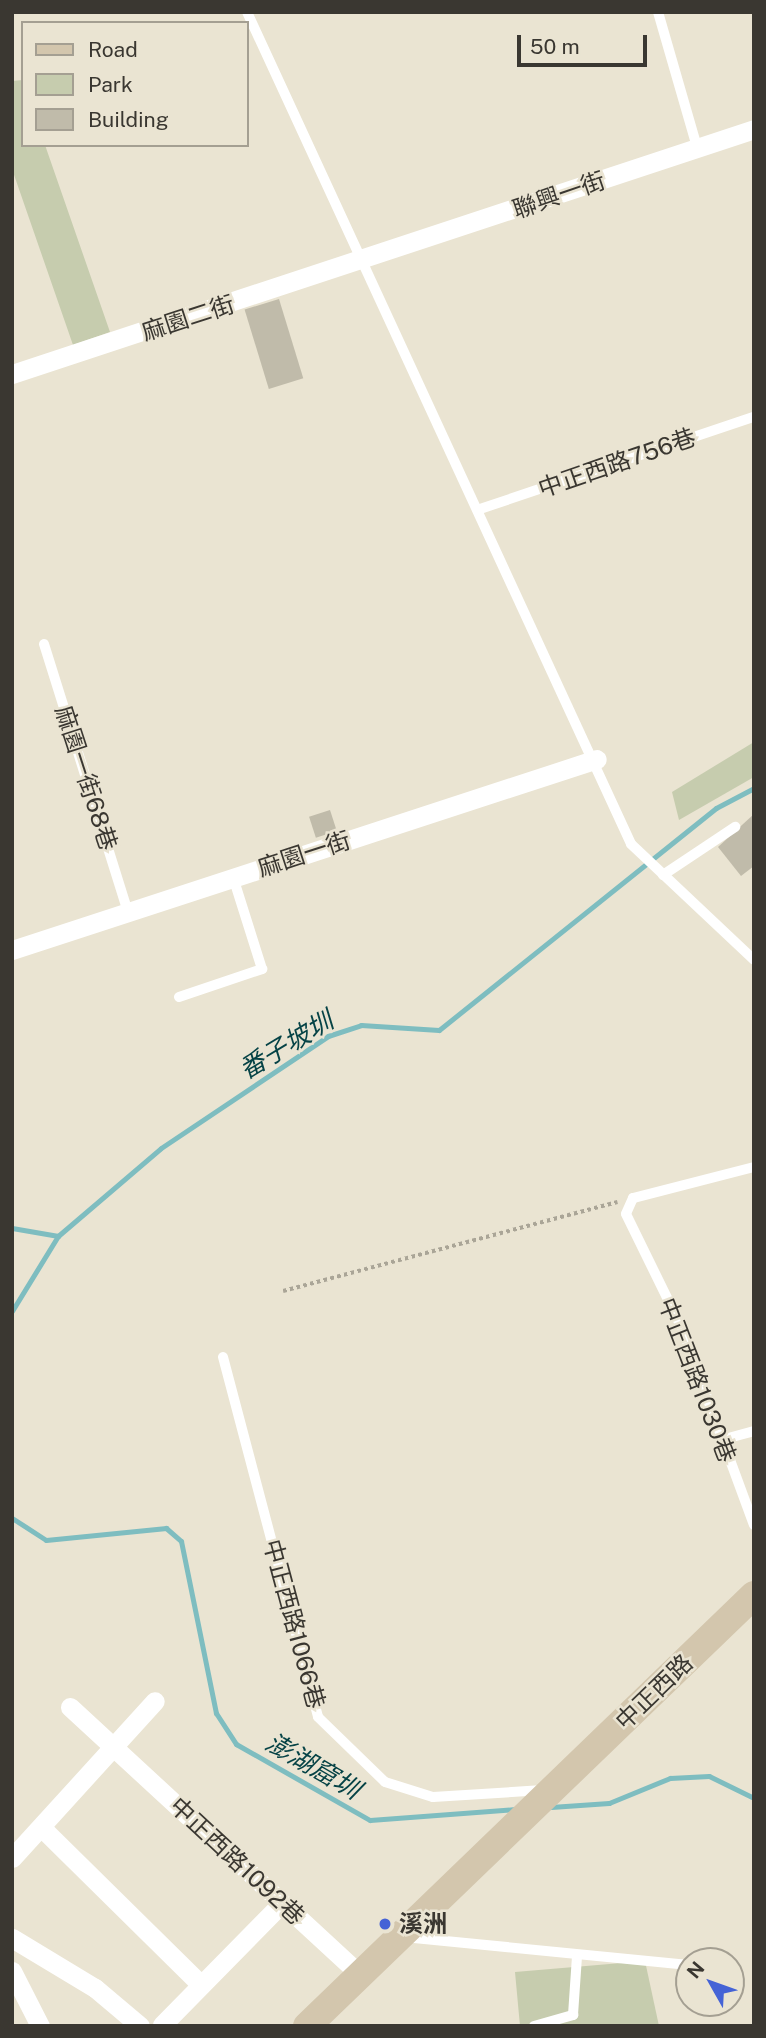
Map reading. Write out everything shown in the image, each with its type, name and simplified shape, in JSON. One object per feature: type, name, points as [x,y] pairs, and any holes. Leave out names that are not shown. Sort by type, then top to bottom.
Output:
[{"type":"main road","name":"中正西路","points":[[400,1937],[754,1595]]},
{"type":"main road","points":[[307,2026],[400,1937]]},
{"type":"street","name":"聯興一街","points":[[364,262],[754,129]]},
{"type":"street","name":"麻園二街","points":[[12,374],[364,262]]},
{"type":"street","name":"麻園一街","points":[[12,950],[597,759]]},
{"type":"street","points":[[12,1858],[155,1700]]},
{"type":"street","name":"中正西路1092巷","points":[[70,1707],[360,1975]]},
{"type":"street","points":[[41,1827],[199,1983]]},
{"type":"street","points":[[162,2025],[199,1983],[282,1903]]},
{"type":"street","points":[[12,1938],[95,1988],[140,2026]]},
{"type":"street","points":[[12,1971],[40,2026]]},
{"type":"lane","points":[[247,12],[640,855],[754,960]]},
{"type":"lane","points":[[658,12],[697,147]]},
{"type":"lane","name":"中正西路756巷","points":[[480,509],[754,417]]},
{"type":"lane","name":"麻園一街68巷","points":[[44,644],[128,912]]},
{"type":"lane","points":[[663,875],[735,827]]},
{"type":"lane","points":[[179,997],[262,969],[233,877]]},
{"type":"lane","points":[[633,1198],[754,1167]]},
{"type":"lane","name":"中正西路1030巷","points":[[633,1198],[625,1214],[680,1324],[754,1525]]},
{"type":"lane","name":"中正西路1066巷","points":[[223,1357],[318,1717],[385,1782],[433,1797],[554,1789]]},
{"type":"lane","points":[[721,1440],[754,1432]]},
{"type":"lane","points":[[400,1937],[577,1957],[675,1964]]},
{"type":"lane","points":[[534,2026],[573,2015],[577,1957]]},
{"type":"path","points":[[283,1291],[633,1198]]},
{"type":"green space","points":[[21,80],[21,147],[46,147],[110,332],[73,345],[12,169],[12,81]]},
{"type":"green space","points":[[754,742],[754,777],[679,820],[672,792]]},
{"type":"green space","points":[[645,1961],[659,2026],[520,2026],[515,1972]]},
{"type":"building","points":[[279,299],[303,378],[269,389],[245,310]]},
{"type":"building","points":[[330,810],[337,831],[316,838],[309,817]]},
{"type":"building","points":[[754,814],[754,866],[741,876],[718,847]]},
{"type":"waterway","name":"番子坡圳","points":[[12,1311],[58,1236],[161,1148],[328,1036],[361,1025],[439,1030],[716,808],[754,788]]},
{"type":"waterway","points":[[12,1228],[58,1236]]},
{"type":"waterway","name":"澎湖窟圳","points":[[12,1518],[46,1540],[166,1528],[181,1541],[216,1713],[236,1744],[370,1820],[516,1809]]},
{"type":"waterway","name":"澎湖窟圳","points":[[551,1807],[609,1803],[670,1778],[709,1776],[754,1798]]},
{"type":"place","name":"溪洲","points":[[385,1924]]}]
